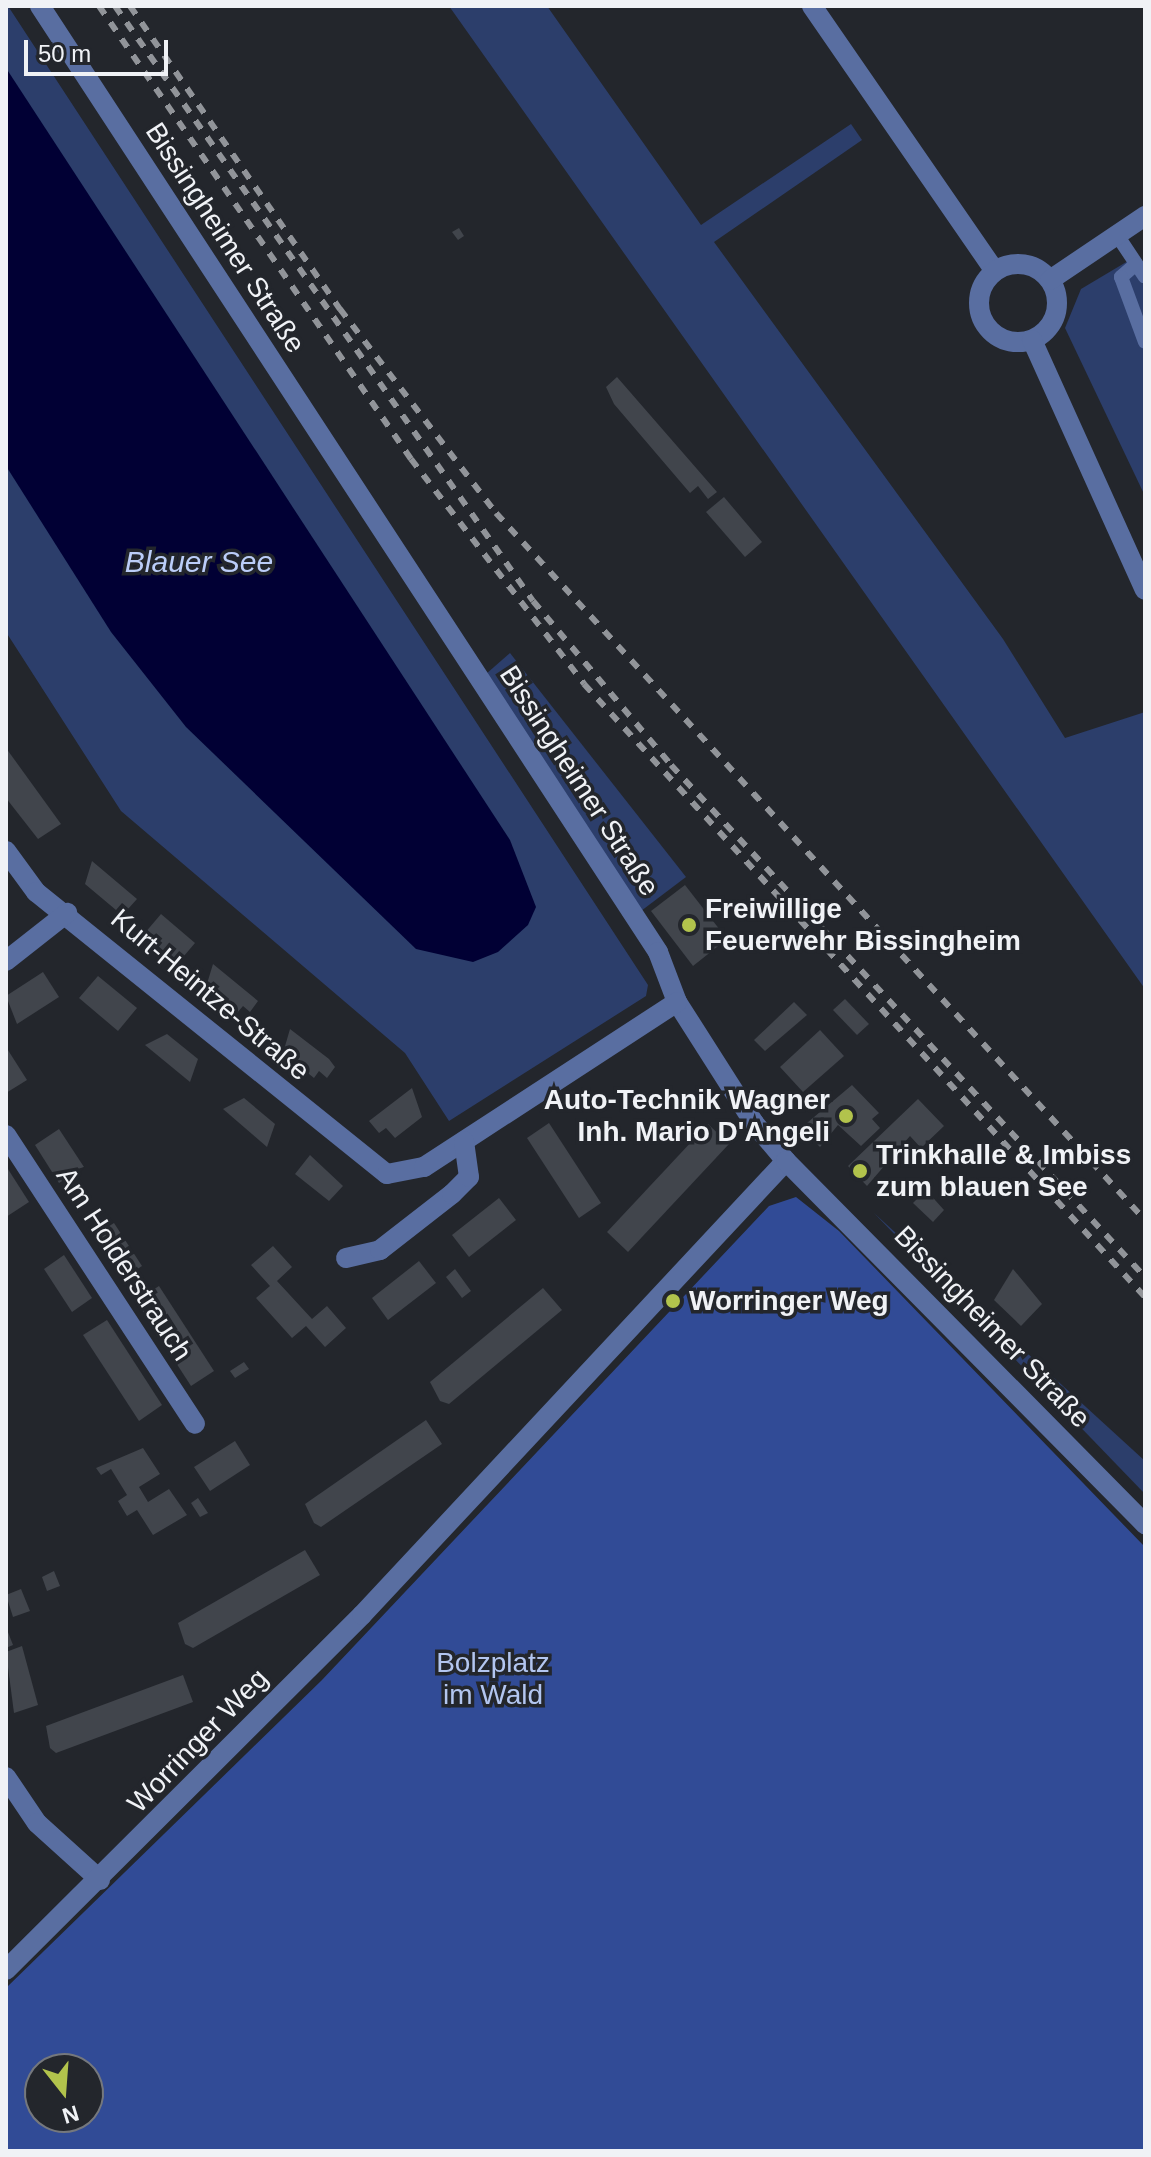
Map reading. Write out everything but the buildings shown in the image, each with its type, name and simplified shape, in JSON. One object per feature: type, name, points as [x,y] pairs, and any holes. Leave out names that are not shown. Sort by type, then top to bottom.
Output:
[{"type":"street","name":"Bissingheimer Straße","points":[[40,6],[658,952],[677,1002],[767,1143],[1145,1524]]},
{"type":"street","points":[[812,6],[995,271]]},
{"type":"street","points":[[1050,280],[1145,216]]},
{"type":"street","points":[[1117,235],[1145,277]]},
{"type":"street","points":[[1025,264],[1050,280],[1057,309],[1032,340],[1002,338],[981,317],[979,296],[995,271],[1025,264]]},
{"type":"street","points":[[1136,264],[1121,277],[1145,342]]},
{"type":"street","points":[[1032,340],[1145,590]]},
{"type":"street","name":"Kurt-Heintze-Straße","points":[[6,851],[36,892],[67,913],[387,1174],[424,1167],[464,1141]]},
{"type":"street","points":[[6,961],[67,913]]},
{"type":"street","points":[[346,1258],[380,1250],[452,1194],[469,1177],[464,1141],[677,1002]]},
{"type":"street","name":"Am Holderstrauch","points":[[6,1135],[195,1424]]},
{"type":"street","name":"Worringer Weg","points":[[6,1970],[100,1880],[362,1615],[786,1161]]},
{"type":"street","points":[[6,1777],[37,1823],[100,1880]]},
{"type":"shaded area","points":[[8,6],[648,985],[646,996],[449,1121],[405,1053],[121,811],[6,632]]},
{"type":"shaded area","points":[[449,6],[547,6],[701,225],[851,124],[862,140],[714,242],[1003,639],[1065,738],[1145,712],[1145,989]]},
{"type":"shaded area","points":[[1128,261],[1145,287],[1145,496],[1065,328],[1081,289]]},
{"type":"shaded area","points":[[510,653],[686,877],[641,911],[486,674]]},
{"type":"shaded area","points":[[874,1213],[1145,1461],[1145,1494]]},
{"type":"green space","name":"Bolzplatz im Wald","points":[[796,1197],[839,1231],[1145,1547],[1145,2151],[6,2151],[6,1988],[322,1680],[769,1206]]},
{"type":"water","name":"Blauer See","points":[[6,68],[510,840],[536,907],[528,925],[498,952],[473,962],[416,949],[186,727],[111,632],[6,466]]},
{"type":"railway","points":[[99,6],[411,459],[584,684],[1145,1297]]},
{"type":"railway","points":[[115,6],[533,601],[671,765],[1145,1277]]},
{"type":"railway","points":[[130,6],[340,309],[496,513],[1145,1220]]},
{"type":"place","name":"Freiwillige Feuerwehr Bissingheim","points":[[689,925]]},
{"type":"place","name":"Auto-Technik Wagner Inh. Mario D'Angeli","points":[[846,1116]]},
{"type":"place","name":"Trinkhalle & Imbiss zum blauen See","points":[[860,1171]]},
{"type":"place","name":"Worringer Weg","points":[[673,1301]]}]
